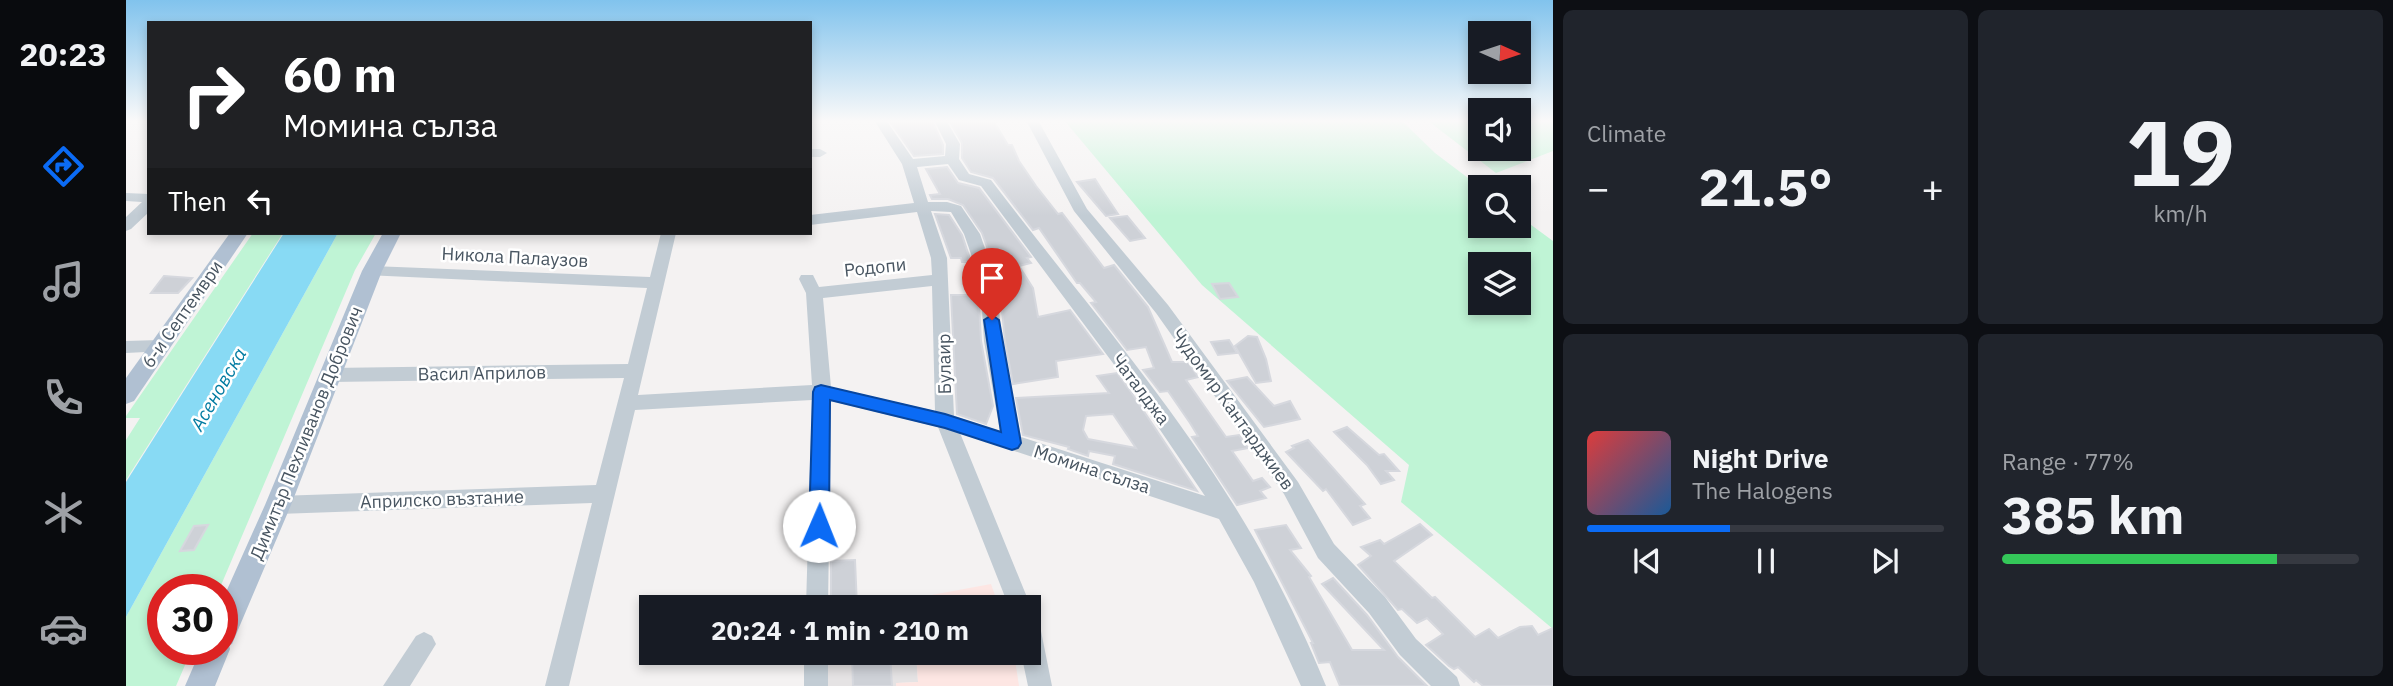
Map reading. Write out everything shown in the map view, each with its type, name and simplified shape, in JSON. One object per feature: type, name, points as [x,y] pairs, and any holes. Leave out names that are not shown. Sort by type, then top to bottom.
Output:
[{"type":"main road","name":"6-и Септември","points":[[126,395],[238,235]]},
{"type":"main road","name":"Димитър Пехливанов Добрович","points":[[238,597],[372,271],[391,235]]},
{"type":"main road","points":[[200,686],[209,665]]},
{"type":"street","name":"Булаир","points":[[901,152],[909,164],[939,258],[945,421],[1015,595]]},
{"type":"street","points":[[909,164],[952,159],[952,152]]},
{"type":"street","name":"Чудомир Кантарджиев","points":[[1050,152],[1082,211],[1162,309],[1291,488],[1326,551],[1377,605],[1408,647],[1448,686]]},
{"type":"street","name":"Чаталджа","points":[[952,159],[964,177],[986,183],[1137,382],[1227,512],[1279,608],[1314,686]]},
{"type":"street","points":[[126,197],[147,198]]},
{"type":"street","points":[[126,226],[147,205]]},
{"type":"street","points":[[812,220],[953,206],[972,234],[988,280],[993,341],[1012,443]]},
{"type":"street","points":[[557,686],[669,235]]},
{"type":"street","name":"Никола Палаузов","points":[[372,271],[657,283]]},
{"type":"street","name":"Родопи","points":[[821,392],[811,286],[941,280]]},
{"type":"street","points":[[126,347],[159,346]]},
{"type":"street","name":"Васил Априлов","points":[[331,374],[633,371]]},
{"type":"street","points":[[817,595],[821,392]]},
{"type":"street","name":"Момина сълза","points":[[626,403],[821,392],[945,421],[1227,512]]},
{"type":"street","name":"Априлско възтание","points":[[278,505],[605,494]]},
{"type":"street","points":[[395,686],[424,644]]},
{"type":"street","points":[[816,665],[817,686]]},
{"type":"street","points":[[1036,665],[1040,686]]},
{"type":"shaded area","points":[[991,584],[995,595],[932,595]]},
{"type":"shaded area","points":[[826,665],[917,665],[918,682],[897,683],[896,686],[826,686]]},
{"type":"shaded area","points":[[917,665],[1016,665],[1019,686],[896,686],[896,683],[918,682]]},
{"type":"green space","points":[[1091,152],[1434,152],[1468,178],[1468,238],[1531,238],[1531,225],[1553,241],[1553,629],[1401,502],[1409,465],[1202,285]]},
{"type":"green space","points":[[1531,152],[1550,152],[1531,159]]},
{"type":"green space","points":[[1480,161],[1527,161],[1496,173]]},
{"type":"green space","points":[[252,235],[282,235],[126,480],[126,440],[140,418],[126,416]]},
{"type":"green space","points":[[337,235],[375,235],[355,270],[226,574],[150,574]]},
{"type":"green space","points":[[147,579],[147,665],[185,665],[176,686],[126,686],[126,617]]},
{"type":"water","name":"Асеновска","points":[[283,235],[337,235],[150,574],[147,574],[147,579],[126,617],[126,482]]},
{"type":"building","points":[[911,152],[943,152],[943,154],[914,156]]},
{"type":"building","points":[[962,152],[1015,152],[1036,186],[1058,214],[1062,213],[1104,268],[1114,265],[1148,307],[1172,362],[1188,362],[1198,377],[1186,380],[1226,437],[1239,435],[1248,448],[1232,451],[1253,481],[1262,478],[1270,487],[1260,491],[1266,498],[1237,505],[1192,437],[1198,436],[1168,391],[1160,392],[1143,370],[1154,368],[1146,347],[1127,350],[1091,303],[1096,302],[1080,283],[1077,283],[1039,228],[1033,230],[993,178],[971,172],[962,158]]},
{"type":"building","points":[[947,167],[958,183],[979,188],[1031,257],[1027,258],[1031,263],[1019,266],[1033,288],[1038,317],[1070,310],[1103,354],[1056,361],[1058,377],[1013,384],[1005,341],[999,280],[982,233],[963,205],[948,199],[932,199],[930,195],[940,194],[926,169]]},
{"type":"building","points":[[1095,179],[1118,214],[1106,216],[1077,182]]},
{"type":"building","points":[[935,214],[949,215],[962,235],[971,262],[951,258]]},
{"type":"building","points":[[1127,216],[1145,238],[1130,241],[1110,218]]},
{"type":"building","points":[[164,276],[192,278],[178,293],[151,293]]},
{"type":"building","points":[[1229,283],[1238,297],[1220,299],[1212,284]]},
{"type":"building","points":[[973,285],[978,285],[981,341],[993,406],[986,424],[957,414],[951,295],[975,295]]},
{"type":"building","points":[[1248,336],[1257,337],[1271,381],[1256,383],[1235,346]]},
{"type":"building","points":[[1229,340],[1237,353],[1218,355],[1211,342]]},
{"type":"building","points":[[1117,373],[1197,491],[1113,464],[1115,456],[1089,451],[1088,456],[1068,449],[1069,447],[1023,435],[1016,398],[1109,393],[1097,376]],"holes":[[[1113,414],[1136,448],[1088,439],[1083,430],[1086,416]]]},
{"type":"building","points":[[1247,377],[1274,406],[1290,401],[1300,419],[1264,427],[1227,381]]},
{"type":"building","points":[[1347,427],[1379,455],[1384,454],[1399,471],[1386,471],[1394,480],[1381,484],[1367,465],[1334,432]]},
{"type":"building","points":[[1308,440],[1365,504],[1360,506],[1370,518],[1353,525],[1326,489],[1323,491],[1286,452],[1294,448],[1292,446]]},
{"type":"building","points":[[1420,524],[1432,535],[1394,561],[1475,637],[1489,629],[1498,638],[1520,627],[1532,626],[1538,635],[1553,628],[1553,686],[1483,686],[1476,680],[1474,682],[1458,667],[1454,669],[1449,666],[1426,645],[1443,634],[1427,618],[1417,623],[1402,609],[1398,610],[1358,565],[1371,556],[1361,547],[1380,540],[1384,544]]},
{"type":"building","points":[[208,525],[194,550],[180,551],[194,526]]},
{"type":"building","points":[[1286,525],[1301,548],[1290,550],[1311,576],[1309,577],[1352,650],[1384,650],[1322,584],[1333,578],[1367,615],[1398,657],[1427,686],[1340,686],[1330,662],[1319,663],[1313,643],[1255,530]]},
{"type":"building","points":[[855,560],[856,595],[831,595],[831,561]]},
{"type":"building","points":[[852,665],[891,665],[892,686],[853,686]]},
{"type":"route","points":[[819,526],[821,392],[945,421],[1012,443],[993,341],[992,320]]}]
